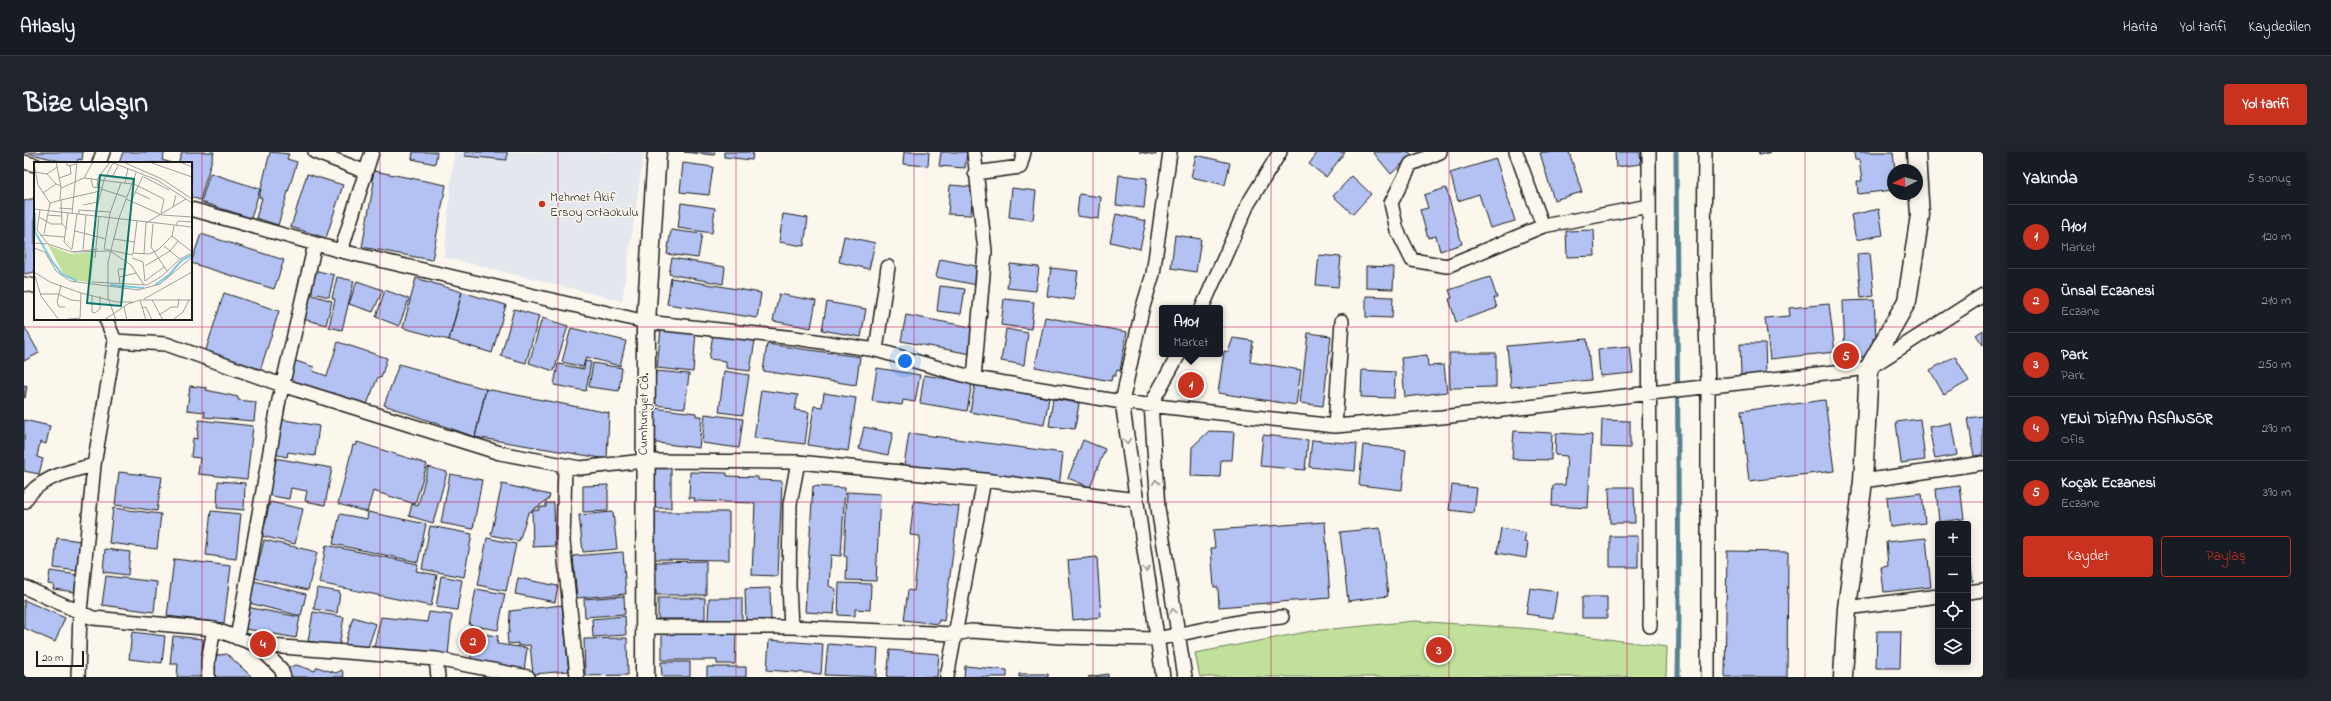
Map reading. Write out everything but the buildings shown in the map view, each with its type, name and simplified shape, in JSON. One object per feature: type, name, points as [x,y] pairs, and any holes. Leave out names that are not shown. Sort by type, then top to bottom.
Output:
[{"type":"street","points":[[99,162],[103,152]]},
{"type":"street","points":[[315,152],[366,172]]},
{"type":"street","points":[[341,251],[372,152]]},
{"type":"street","name":"Cumhuriyet Cd.","points":[[645,677],[644,462],[646,322],[658,152]]},
{"type":"street","points":[[974,152],[975,173],[985,252],[974,378]]},
{"type":"street","points":[[975,173],[1020,167],[1024,152]]},
{"type":"street","points":[[1163,677],[1156,639],[1122,402],[1142,310],[1153,274],[1170,152]]},
{"type":"street","points":[[1203,305],[1248,204],[1280,152]]},
{"type":"street","points":[[1440,152],[1411,164],[1391,203],[1397,230],[1412,260],[1447,266],[1543,226],[1649,206]]},
{"type":"street","points":[[1516,152],[1543,226]]},
{"type":"street","points":[[1649,152],[1650,626]]},
{"type":"street","points":[[1705,152],[1704,258],[1708,388],[1708,677]]},
{"type":"street","points":[[1916,152],[1917,164]]},
{"type":"street","points":[[24,162],[34,166]]},
{"type":"street","points":[[1843,677],[1847,608],[1862,481],[1869,368],[1906,301],[1920,215],[1919,200]]},
{"type":"street","points":[[192,209],[341,251],[646,322],[795,338],[876,350],[974,378],[1122,402],[1151,404],[1336,426],[1442,417],[1708,388],[1869,368],[1983,295]]},
{"type":"street","points":[[236,638],[282,385],[315,244]]},
{"type":"street","points":[[876,350],[888,267]]},
{"type":"street","points":[[24,284],[34,286]]},
{"type":"street","points":[[78,677],[80,612],[94,465],[115,341],[106,320]]},
{"type":"street","points":[[1336,426],[1342,321]]},
{"type":"street","points":[[115,341],[166,344],[282,385],[500,453],[565,466],[580,468],[644,462],[798,462],[984,480],[1136,500]]},
{"type":"street","points":[[1177,357],[1151,404],[1158,508],[1177,635],[1185,677]]},
{"type":"street","points":[[791,627],[789,586],[790,504],[798,462]]},
{"type":"street","points":[[1862,481],[1983,463]]},
{"type":"street","points":[[26,494],[55,475],[94,465]]},
{"type":"street","points":[[565,466],[563,541],[577,677]]},
{"type":"street","points":[[947,677],[984,480]]},
{"type":"street","points":[[24,587],[93,618],[214,629],[257,645],[436,659],[528,677]]},
{"type":"street","points":[[1971,592],[1983,590]]},
{"type":"street","points":[[1847,608],[1935,596]]},
{"type":"street","points":[[645,627],[791,627],[955,634],[971,631],[1061,638],[1156,639],[1243,621],[1282,617]]},
{"type":"street","points":[[208,677],[208,661],[214,629]]},
{"type":"street","points":[[257,645],[281,669],[284,677]]},
{"type":"street","points":[[436,659],[438,677]]},
{"type":"shaded area","name":"Mehmet Akif Ersoy Ortaokulu","points":[[454,152],[644,152],[622,301],[444,257]]},
{"type":"green space","points":[[1414,621],[1534,629],[1667,647],[1666,677],[1200,677],[1195,653],[1312,631]]},
{"type":"waterway","points":[[1676,152],[1679,616],[1678,677]]},
{"type":"place","name":"Mehmet Akif Ersoy Ortaokulu","points":[[542,204]]},
{"type":"place","name":"Koçak Eczanesi","points":[[1846,356]]},
{"type":"place","name":"A101","points":[[1191,385]]},
{"type":"place","name":"Ünsal Eczanesi","points":[[473,641]]},
{"type":"place","name":"YENİ DİZAYN ASANSÖR","points":[[263,644]]},
{"type":"place","name":"Park","points":[[1439,650]]}]
